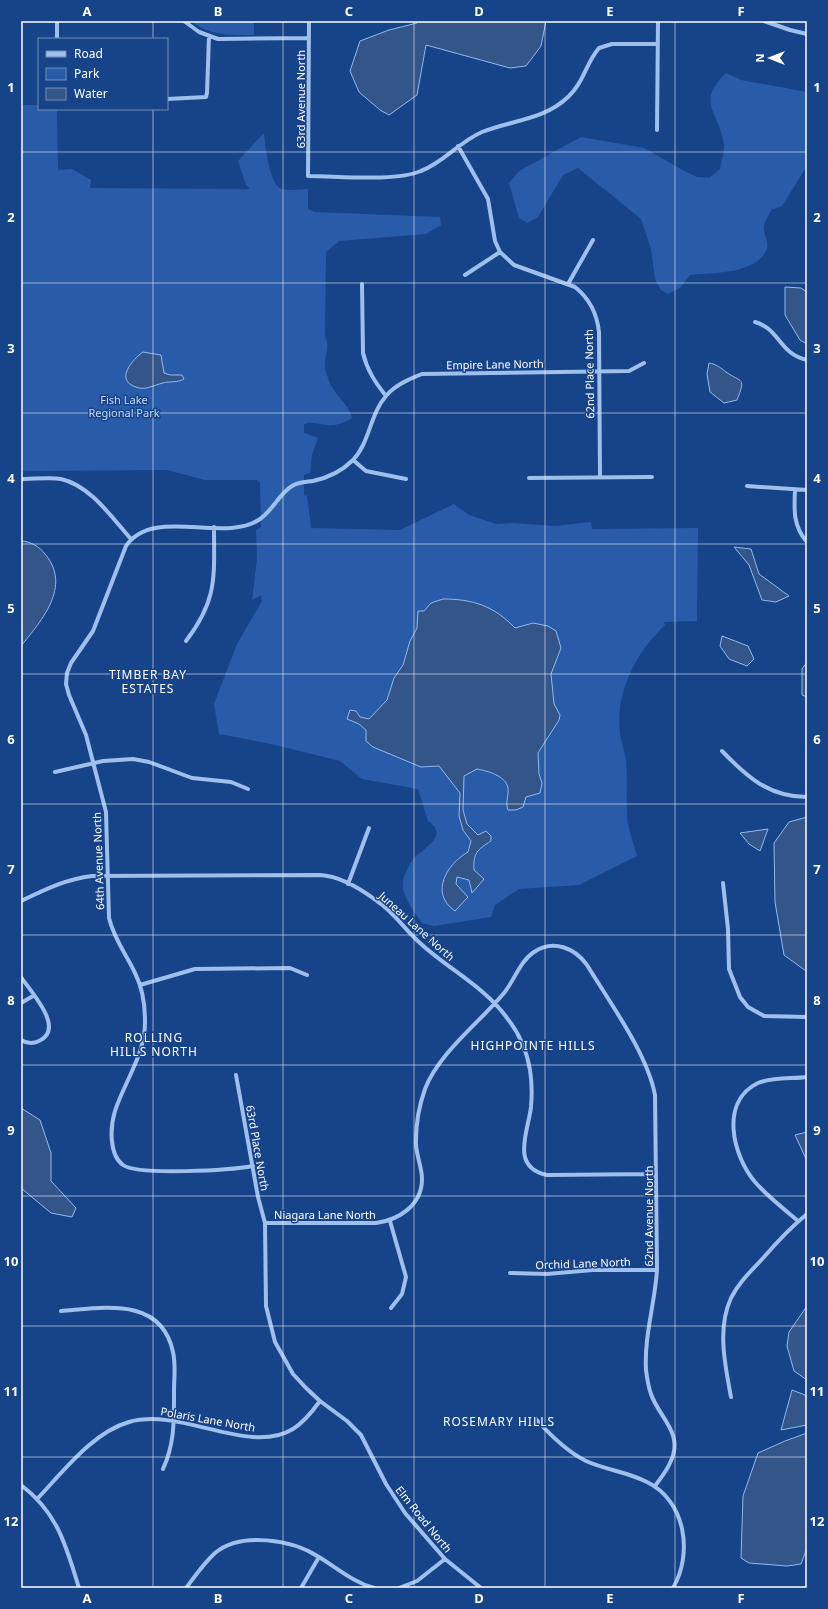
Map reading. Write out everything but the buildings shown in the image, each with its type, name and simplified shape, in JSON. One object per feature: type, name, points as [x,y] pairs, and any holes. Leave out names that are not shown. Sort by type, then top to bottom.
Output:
[{"type":"street","points":[[57,21],[57,38]]},
{"type":"street","points":[[184,21],[190,27],[209,36],[227,39],[309,38]]},
{"type":"street","name":"63rd Avenue North","points":[[309,21],[308,176],[408,175],[434,165],[458,146]]},
{"type":"street","points":[[657,130],[658,21]]},
{"type":"street","points":[[764,21],[807,34]]},
{"type":"street","points":[[168,99],[206,97],[209,36]]},
{"type":"street","points":[[466,275],[500,252],[495,240],[488,199],[458,146],[482,132],[544,114],[557,106],[576,89],[599,48],[612,44],[657,44]]},
{"type":"street","points":[[568,284],[593,240]]},
{"type":"street","name":"62nd Place North","points":[[500,252],[514,265],[568,284],[583,293],[594,311],[598,332],[600,477]]},
{"type":"street","points":[[362,284],[363,353],[372,377],[386,396]]},
{"type":"street","points":[[755,322],[767,327],[789,353],[807,360]]},
{"type":"street","name":"Empire Lane North","points":[[353,460],[362,446],[386,396],[409,379],[422,374],[629,371],[644,363]]},
{"type":"street","points":[[21,479],[61,479],[80,488],[91,496],[131,539],[149,529],[236,527],[254,523],[262,518],[292,486],[329,476],[342,469],[353,460],[366,471],[406,479]]},
{"type":"street","points":[[529,478],[652,477]]},
{"type":"street","points":[[748,486],[807,490]]},
{"type":"street","points":[[795,490],[795,522],[800,534],[807,542]]},
{"type":"street","points":[[186,641],[200,623],[211,596],[214,582],[214,528]]},
{"type":"street","name":"64th Avenue North","points":[[131,539],[123,554],[93,631],[71,663],[67,673],[66,684],[69,695],[86,735],[106,812],[108,912],[113,933],[140,985],[145,1010],[144,1036],[135,1067],[114,1113],[114,1151],[117,1159],[132,1169],[224,1170],[253,1166]]},
{"type":"street","points":[[722,751],[749,778],[764,787],[783,794],[807,797]]},
{"type":"street","points":[[55,772],[116,759],[133,759],[149,762],[192,778],[231,782],[248,788]]},
{"type":"street","points":[[348,884],[369,828]]},
{"type":"street","name":"Juneau Lane North","points":[[21,901],[64,882],[78,878],[107,876],[320,875],[336,878],[378,901],[421,944],[494,1003],[518,1034],[530,1070],[531,1108],[524,1140],[525,1159],[534,1170],[547,1175],[656,1174]]},
{"type":"street","points":[[722,883],[728,929],[729,969],[740,997],[748,1007],[764,1016],[807,1017]]},
{"type":"street","name":"62nd Avenue North","points":[[494,1003],[513,981],[527,959],[534,952],[553,946],[564,947],[581,956],[640,1053],[652,1081],[656,1111],[657,1270],[656,1288],[646,1348],[648,1383],[656,1405],[668,1422],[674,1442],[671,1462],[655,1486]]},
{"type":"street","points":[[140,985],[179,973],[203,969],[290,968],[307,975]]},
{"type":"street","points":[[21,977],[48,1018],[49,1030],[45,1038],[35,1043],[24,1042],[21,1040]]},
{"type":"street","points":[[21,1003],[33,996]]},
{"type":"street","name":"Niagara Lane North","points":[[265,1223],[376,1223],[390,1221],[400,1217],[408,1210],[420,1190],[422,1180],[415,1141],[416,1123],[426,1087],[446,1056],[494,1003]]},
{"type":"street","name":"63rd Place North","points":[[236,1075],[258,1197],[265,1223]]},
{"type":"street","points":[[798,1221],[756,1183],[747,1172],[734,1135],[734,1116],[741,1099],[759,1083],[807,1077]]},
{"type":"street","points":[[731,1397],[724,1339],[726,1311],[732,1296],[743,1280],[798,1221],[807,1214]]},
{"type":"street","points":[[390,1221],[406,1277],[402,1294],[391,1308]]},
{"type":"street","name":"Elm Road North","points":[[265,1223],[266,1306],[269,1324],[275,1342],[293,1374],[320,1401],[347,1421],[361,1435],[394,1499],[445,1559],[481,1588]]},
{"type":"street","name":"Orchid Lane North","points":[[510,1273],[548,1274],[593,1270],[657,1270]]},
{"type":"street","points":[[61,1311],[125,1308],[137,1310],[157,1322],[170,1341],[174,1361],[174,1420],[172,1444],[163,1469]]},
{"type":"street","name":"Polaris Lane North","points":[[37,1499],[90,1445],[115,1427],[145,1419],[174,1420],[250,1437],[268,1438],[284,1434],[298,1426],[320,1401]]},
{"type":"street","points":[[535,1418],[567,1449],[585,1460],[605,1469],[636,1477],[655,1486],[673,1508],[684,1535],[683,1564],[673,1588]]},
{"type":"street","points":[[21,1485],[47,1509],[59,1527],[79,1588]]},
{"type":"street","points":[[186,1588],[216,1552],[226,1546],[238,1542],[280,1542],[295,1545],[319,1556],[353,1580],[374,1588]]},
{"type":"street","points":[[300,1588],[319,1556]]},
{"type":"street","points":[[399,1588],[417,1581],[445,1559]]},
{"type":"green space","points":[[191,21],[254,21],[254,35],[221,34],[206,30]]},
{"type":"green space","points":[[726,73],[741,80],[807,92],[807,166],[782,206],[771,210],[764,227],[767,248],[762,257],[755,263],[734,270],[690,275],[680,288],[668,294],[661,290],[655,279],[651,249],[641,219],[578,168],[563,175],[538,217],[527,223],[519,218],[509,183],[519,171],[581,137],[644,148],[686,172],[697,177],[709,178],[720,169],[724,147],[710,100],[717,83]]},
{"type":"green space","name":"Fish Lake Regional Park","points":[[21,105],[38,105],[38,110],[57,110],[58,170],[72,169],[91,180],[90,188],[250,189],[246,185],[238,161],[264,133],[268,164],[274,181],[282,189],[308,189],[308,209],[315,212],[440,217],[441,225],[426,234],[339,241],[326,252],[325,336],[327,347],[325,368],[331,386],[351,413],[352,418],[337,425],[313,423],[304,424],[304,433],[318,438],[312,455],[310,473],[304,475],[304,496],[307,495],[311,528],[400,530],[454,504],[469,515],[496,524],[512,523],[555,526],[591,522],[592,529],[698,528],[697,621],[664,622],[665,625],[645,648],[637,660],[624,688],[621,703],[619,718],[620,733],[626,760],[627,816],[637,856],[579,885],[519,889],[495,905],[491,917],[434,926],[422,923],[412,909],[404,892],[403,886],[407,869],[412,860],[433,841],[436,836],[434,826],[428,821],[418,789],[362,779],[340,761],[271,744],[219,734],[214,704],[237,644],[262,601],[261,595],[252,600],[257,559],[256,530],[261,527],[260,483],[257,480],[205,480],[167,470],[21,471]]},
{"type":"water","points":[[418,21],[546,21],[541,46],[526,66],[510,68],[426,45],[417,95],[389,115],[380,110],[359,92],[350,71],[360,41],[389,30],[417,23]]},
{"type":"water","points":[[785,287],[801,288],[807,292],[807,344],[800,340],[785,315]]},
{"type":"water","points":[[143,352],[161,355],[164,373],[170,375],[182,375],[184,379],[143,388],[130,384],[126,380],[128,370],[135,359]]},
{"type":"water","points":[[709,363],[718,366],[741,382],[742,384],[737,400],[724,403],[710,392],[707,374]]},
{"type":"water","points":[[21,541],[31,543],[43,551],[53,566],[56,578],[55,590],[45,614],[21,646]]},
{"type":"water","points":[[734,547],[751,549],[759,574],[789,596],[776,602],[762,600],[749,565]]},
{"type":"water","points":[[443,599],[464,600],[482,605],[499,614],[515,628],[533,623],[548,626],[556,631],[561,648],[551,674],[554,704],[560,715],[559,720],[538,753],[539,774],[542,783],[540,793],[526,797],[523,807],[516,810],[508,810],[508,788],[504,780],[496,775],[477,769],[464,776],[463,810],[467,824],[478,835],[486,831],[491,836],[491,841],[482,847],[475,856],[474,870],[484,879],[472,893],[469,880],[457,877],[456,884],[468,897],[455,911],[447,904],[443,896],[442,888],[448,871],[460,857],[468,852],[471,841],[463,830],[459,816],[460,793],[439,766],[421,767],[373,747],[366,741],[366,730],[359,724],[347,719],[350,710],[356,711],[360,717],[369,719],[387,700],[394,678],[403,665],[410,641],[417,628],[418,611],[424,611],[431,603]]},
{"type":"water","points":[[722,636],[748,646],[754,659],[747,666],[729,659],[720,646]]},
{"type":"water","points":[[807,662],[807,697],[802,695],[802,669]]},
{"type":"water","points":[[807,817],[806,971],[784,955],[775,902],[774,843],[789,822]]},
{"type":"water","points":[[768,829],[760,851],[749,844],[740,833]]},
{"type":"water","points":[[21,1108],[40,1120],[51,1153],[51,1181],[76,1208],[72,1217],[51,1213],[21,1188]]},
{"type":"water","points":[[807,1132],[807,1161],[795,1135]]},
{"type":"water","points":[[807,1306],[807,1380],[794,1371],[787,1346],[789,1332]]},
{"type":"water","points":[[792,1390],[805,1395],[807,1398],[807,1425],[781,1430]]},
{"type":"water","points":[[807,1433],[807,1548],[801,1564],[787,1566],[749,1563],[741,1558],[743,1496],[758,1453]]},
{"type":"district","name":"TIMBER BAY ESTATES","points":[[148,681]]},
{"type":"district","name":"ROLLING HILLS NORTH","points":[[154,1044]]},
{"type":"district","name":"HIGHPOINTE HILLS","points":[[533,1045]]},
{"type":"district","name":"ROSEMARY HILLS","points":[[499,1421]]}]
